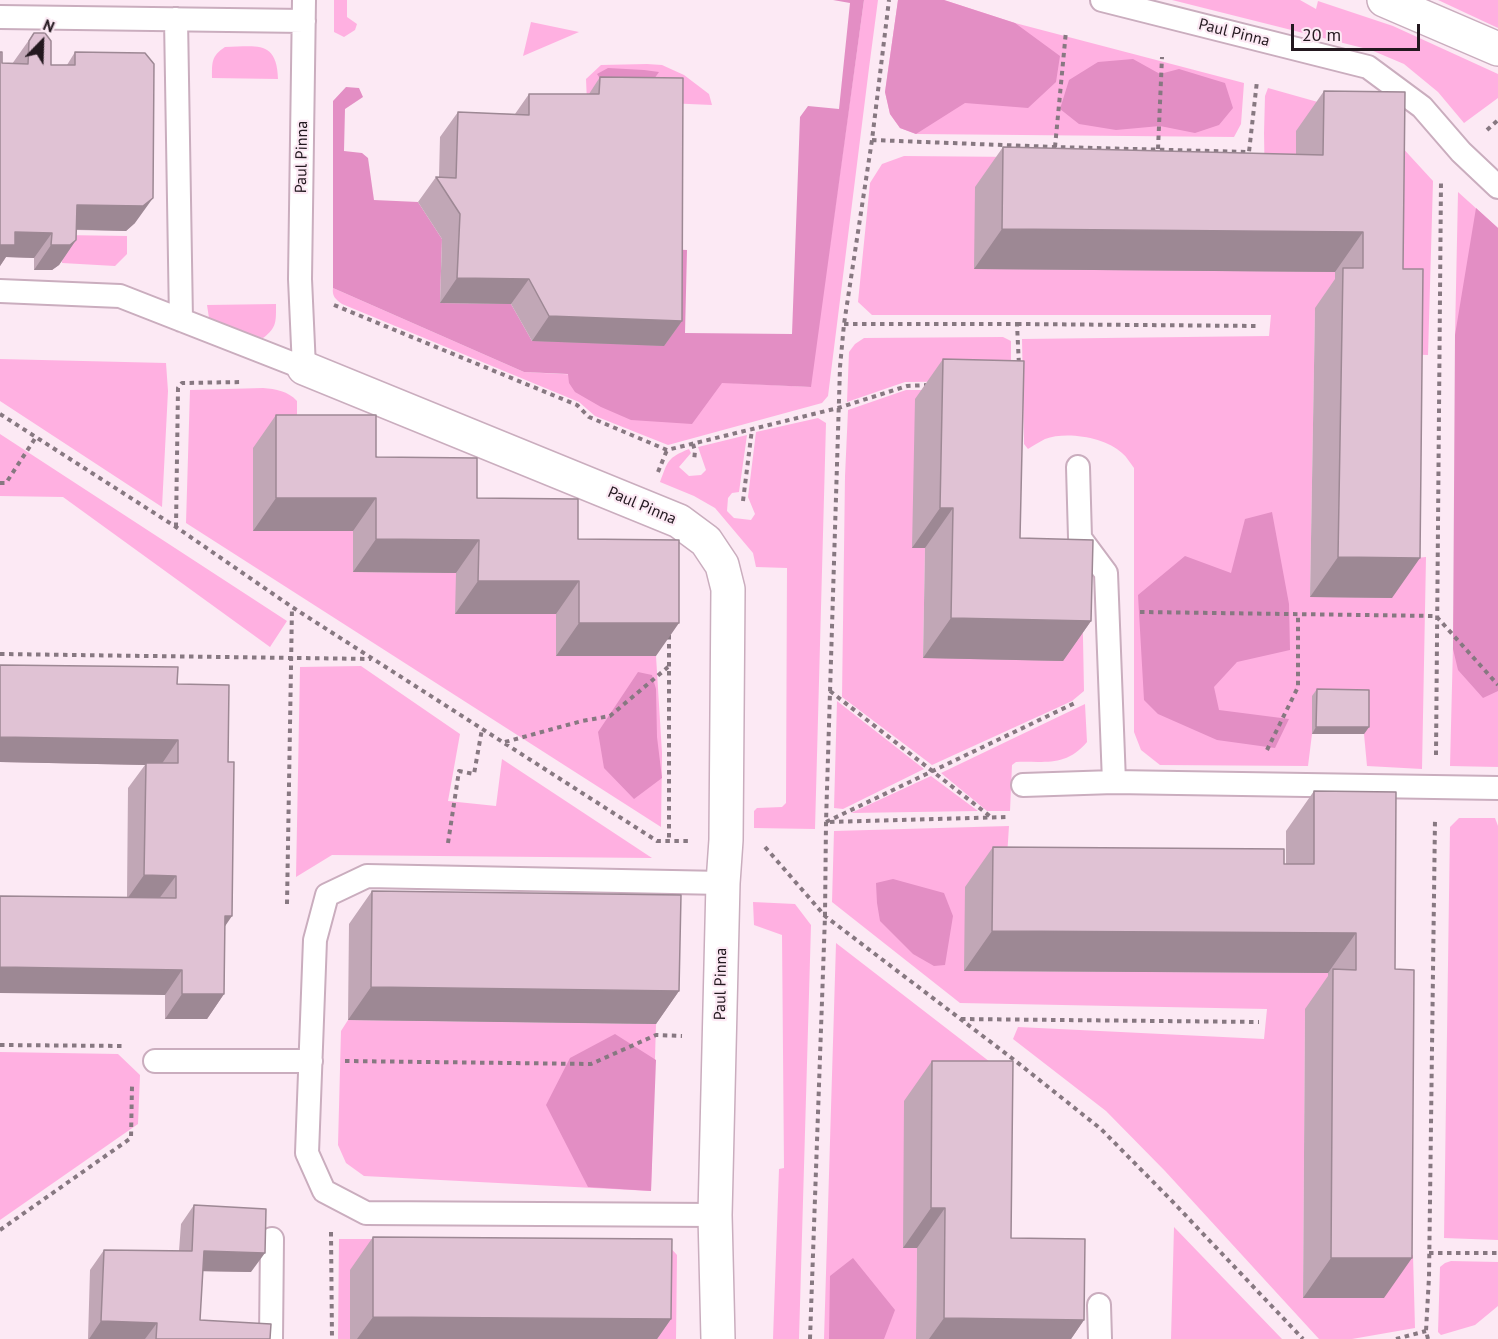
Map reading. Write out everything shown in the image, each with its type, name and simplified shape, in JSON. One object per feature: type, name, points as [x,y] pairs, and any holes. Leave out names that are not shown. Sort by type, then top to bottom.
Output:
[{"type":"street","points":[[1384,0],[1498,49]]},
{"type":"street","name":"Paul Pinna","points":[[304,368],[679,521],[706,542],[722,565],[728,589],[726,840],[715,1215],[718,1339]]},
{"type":"lane","name":"Paul Pinna","points":[[1102,0],[1368,67],[1422,107],[1461,152],[1498,187]]},
{"type":"lane","name":"Paul Pinna","points":[[304,10],[300,279],[304,368]]},
{"type":"lane","points":[[0,16],[176,19],[304,10]]},
{"type":"lane","points":[[176,19],[181,320]]},
{"type":"lane","points":[[0,291],[120,296],[304,368]]},
{"type":"lane","points":[[1078,467],[1080,538],[1106,573],[1114,782]]},
{"type":"lane","points":[[1023,785],[1114,782],[1498,788]]},
{"type":"lane","points":[[715,1215],[366,1213],[324,1191],[307,1153],[315,940],[327,895],[367,876],[723,884]]},
{"type":"lane","points":[[154,1061],[311,1061]]},
{"type":"lane","points":[[271,1339],[272,1239]]},
{"type":"lane","points":[[1100,1305],[1100,1339]]},
{"type":"path","points":[[810,1339],[825,916],[840,367],[889,0]]},
{"type":"path","points":[[1055,147],[1066,31]]},
{"type":"path","points":[[1158,149],[1162,57]]},
{"type":"path","points":[[872,140],[1249,152],[1257,81]]},
{"type":"path","points":[[1428,1339],[1426,1331],[1429,1253],[1441,174],[1461,152],[1498,120]]},
{"type":"path","points":[[326,302],[578,405],[589,417],[667,450],[838,408],[907,386],[930,385]]},
{"type":"path","points":[[844,324],[1260,326]]},
{"type":"path","points":[[1017,324],[1019,375]]},
{"type":"path","points":[[176,527],[178,387],[182,383],[254,382]]},
{"type":"path","points":[[743,501],[752,429]]},
{"type":"path","points":[[0,483],[6,483],[36,437]]},
{"type":"path","points":[[693,444],[694,461]]},
{"type":"path","points":[[1108,611],[1436,615],[1498,685]]},
{"type":"path","points":[[1250,785],[1298,687],[1298,614]]},
{"type":"path","points":[[669,634],[669,841]]},
{"type":"path","points":[[0,654],[374,659]]},
{"type":"path","points":[[504,743],[541,731],[610,716],[669,667]]},
{"type":"path","points":[[830,691],[992,817]]},
{"type":"path","points":[[826,822],[1078,702]]},
{"type":"path","points":[[442,878],[459,771],[474,774],[482,729]]},
{"type":"path","points":[[826,822],[1010,817]]},
{"type":"path","points":[[960,1019],[1259,1022]]},
{"type":"path","points":[[311,1061],[591,1064],[656,1035],[720,1037]]},
{"type":"path","points":[[0,1045],[133,1046]]},
{"type":"path","points":[[0,1230],[132,1138],[132,1081]]},
{"type":"path","points":[[331,1231],[332,1339]]},
{"type":"path","points":[[1429,1253],[1498,1253]]},
{"type":"path","points":[[1396,1339],[1426,1331]]},
{"type":"shaded area","points":[[334,0],[347,0],[347,17],[357,24],[355,30],[344,37],[334,32]]},
{"type":"shaded area","points":[[833,0],[864,0],[811,387],[722,383],[692,424],[631,420],[575,392],[569,383],[568,374],[524,372],[333,288],[333,101],[346,87],[359,88],[363,97],[345,109],[344,151],[362,153],[368,158],[374,200],[418,202],[442,239],[440,303],[511,304],[532,341],[665,249],[687,250],[685,333],[792,334],[800,117],[808,106],[839,109],[850,3]]},
{"type":"shaded area","points":[[864,0],[878,0],[828,396],[822,403],[668,445],[595,416],[579,402],[342,304],[334,297],[333,288],[524,372],[810,387]]},
{"type":"shaded area","points":[[898,0],[944,0],[1015,23],[1244,83],[1241,124],[1234,137],[916,134],[900,128],[890,114],[885,92]]},
{"type":"shaded area","points":[[898,0],[944,0],[1015,23],[1060,56],[1056,82],[1028,108],[965,103],[916,134],[900,128],[890,114],[885,92]]},
{"type":"shaded area","points":[[1172,0],[1300,0],[1316,9],[1318,1],[1393,26],[1498,74],[1498,98],[1464,123],[1438,92],[1404,64],[1371,50]]},
{"type":"shaded area","points":[[1438,0],[1498,0],[1498,28]]},
{"type":"shaded area","points":[[531,22],[579,32],[523,56]]},
{"type":"shaded area","points":[[225,47],[255,47],[269,51],[277,66],[278,79],[212,78],[213,60]]},
{"type":"shaded area","points":[[1133,59],[1160,74],[1179,69],[1225,83],[1233,108],[1219,125],[1195,133],[1160,126],[1116,130],[1079,124],[1060,109],[1069,80],[1098,62]]},
{"type":"shaded area","points":[[601,65],[662,65],[684,75],[709,94],[712,105],[587,102],[586,79]]},
{"type":"shaded area","points":[[608,68],[659,72],[649,86],[608,90],[597,74]]},
{"type":"shaded area","points":[[1268,88],[1371,117],[1433,181],[1428,355],[1395,354],[1295,195],[1265,194],[1265,96]]},
{"type":"shaded area","points":[[904,156],[1018,157],[1335,271],[1335,308],[1315,309],[1310,597],[1393,560],[1426,557],[1422,769],[1367,766],[1364,734],[1365,697],[1312,696],[1312,734],[1308,766],[1160,765],[1141,750],[1134,732],[1134,468],[1115,447],[1085,437],[1054,437],[1045,439],[1028,449],[1024,444],[1022,339],[1269,336],[1271,315],[872,315],[858,302],[870,183],[882,164]]},
{"type":"shaded area","points":[[1458,192],[1498,228],[1498,767],[1450,766],[1457,486],[1455,335]]},
{"type":"shaded area","points":[[1476,208],[1498,228],[1498,691],[1483,698],[1458,670],[1453,649],[1455,335]]},
{"type":"shaded area","points":[[63,235],[127,236],[127,254],[115,266],[62,263]]},
{"type":"shaded area","points":[[276,304],[275,324],[263,338],[209,318],[207,305]]},
{"type":"shaded area","points":[[1003,337],[1011,341],[1011,381],[905,382],[847,402],[849,352],[864,338]]},
{"type":"shaded area","points":[[0,359],[166,363],[168,391],[162,507],[0,401]]},
{"type":"shaded area","points":[[263,388],[282,391],[297,401],[297,448],[253,531],[353,531],[353,572],[456,573],[456,614],[556,614],[556,656],[656,656],[662,753],[661,827],[186,523],[190,390]]},
{"type":"shaded area","points":[[906,390],[1011,390],[912,547],[925,548],[923,658],[1082,586],[1084,691],[1072,701],[932,765],[842,697],[848,410]]},
{"type":"shaded area","points":[[818,418],[826,423],[815,829],[754,828],[754,811],[757,808],[782,807],[786,803],[787,568],[756,567],[753,553],[715,508],[694,496],[660,482],[667,465],[676,455],[689,449],[691,453],[679,467],[689,476],[701,475],[706,470],[698,447],[747,435],[739,492],[732,493],[728,498],[727,511],[734,518],[751,520],[755,514],[748,497],[756,432]]},
{"type":"shaded area","points":[[0,434],[287,621],[270,647],[63,497],[0,496]]},
{"type":"shaded area","points":[[1272,512],[1289,604],[1290,650],[1237,662],[1214,687],[1219,710],[1289,719],[1275,748],[1217,740],[1158,714],[1144,700],[1138,595],[1185,556],[1231,573],[1245,519]]},
{"type":"shaded area","points":[[361,666],[460,734],[448,801],[496,806],[502,759],[652,858],[332,855],[296,877],[300,667]]},
{"type":"shaded area","points":[[638,672],[652,675],[656,689],[657,737],[662,778],[634,799],[604,768],[598,732]]},
{"type":"shaded area","points":[[837,701],[924,769],[843,809],[834,808]]},
{"type":"shaded area","points":[[1085,704],[1087,742],[1079,750],[1063,759],[1046,762],[1016,762],[1012,765],[1010,811],[987,811],[941,773]]},
{"type":"shaded area","points":[[931,776],[978,811],[851,813]]},
{"type":"shaded area","points":[[1459,818],[1495,818],[1498,826],[1498,1240],[1444,1238],[1450,827]]},
{"type":"shaded area","points":[[1009,826],[1005,887],[965,971],[1328,973],[1328,1010],[1305,1010],[1303,1298],[1384,1298],[1385,1257],[1413,1255],[1415,1328],[1352,1339],[1319,1339],[1165,1171],[1106,1111],[1013,1039],[1018,1027],[1264,1039],[1267,1009],[960,1003],[832,902],[834,831]]},
{"type":"shaded area","points":[[893,879],[944,893],[953,916],[945,965],[934,966],[913,954],[880,921],[876,883]]},
{"type":"shaded area","points":[[753,902],[795,904],[811,925],[799,1339],[773,1339],[779,1169],[784,1168],[782,935],[754,925]]},
{"type":"shaded area","points":[[836,943],[1003,1072],[903,1247],[917,1248],[916,1339],[824,1339]]},
{"type":"shaded area","points":[[348,1020],[656,1024],[651,1191],[364,1176],[346,1163],[338,1145],[341,1031]]},
{"type":"shaded area","points":[[615,1034],[656,1060],[651,1191],[588,1187],[546,1105],[570,1058]]},
{"type":"shaded area","points":[[0,1052],[118,1054],[140,1075],[138,1124],[0,1220]]},
{"type":"shaded area","points":[[1174,1227],[1282,1339],[1171,1339]]},
{"type":"shaded area","points":[[339,1239],[389,1239],[350,1339],[338,1339]]},
{"type":"shaded area","points":[[668,1245],[677,1255],[676,1339],[648,1339]]},
{"type":"shaded area","points":[[853,1258],[895,1310],[884,1339],[829,1339],[830,1276]]},
{"type":"shaded area","points":[[1451,1261],[1498,1262],[1498,1306],[1475,1325],[1441,1335],[1438,1332],[1440,1267]]},
{"type":"building","points":[[34,33],[45,33],[51,41],[51,65],[75,65],[75,52],[145,53],[154,64],[153,198],[143,206],[77,205],[76,240],[70,245],[51,245],[52,233],[15,232],[15,245],[0,245],[0,52],[2,52],[2,63],[28,64],[29,41]]},
{"type":"building","points":[[600,77],[683,78],[682,321],[549,316],[529,279],[457,278],[460,214],[436,177],[456,178],[458,112],[529,115],[529,94],[599,94]]},
{"type":"building","points":[[1324,91],[1405,92],[1403,269],[1423,269],[1420,558],[1338,557],[1343,268],[1363,268],[1363,232],[1002,229],[1003,147],[1323,155]]},
{"type":"building","points":[[943,359],[1024,361],[1020,538],[1093,540],[1091,621],[951,618],[953,508],[940,508]]},
{"type":"building","points":[[276,415],[376,415],[376,457],[477,458],[477,498],[578,499],[578,539],[679,540],[679,623],[579,623],[579,581],[478,581],[479,540],[376,539],[376,498],[276,498]]},
{"type":"building","points":[[0,665],[178,667],[177,684],[229,685],[228,762],[234,762],[232,916],[225,916],[224,994],[182,994],[182,970],[0,967],[0,896],[176,898],[176,876],[144,875],[146,763],[178,763],[178,740],[0,737]]},
{"type":"building","points":[[1317,689],[1369,690],[1369,727],[1316,727]]},
{"type":"building","points":[[1314,791],[1396,792],[1395,969],[1414,970],[1412,1258],[1331,1258],[1333,969],[1356,970],[1356,933],[992,931],[993,847],[1284,849],[1284,864],[1314,864]]},
{"type":"building","points":[[372,891],[681,895],[679,991],[371,987]]},
{"type":"building","points":[[932,1061],[1013,1061],[1011,1238],[1085,1239],[1084,1320],[944,1318],[945,1208],[931,1208]]},
{"type":"building","points":[[194,1205],[266,1209],[265,1253],[204,1251],[200,1320],[271,1324],[270,1339],[156,1339],[157,1323],[101,1321],[104,1250],[192,1251]]},
{"type":"building","points":[[373,1237],[672,1239],[671,1319],[373,1317]]}]
